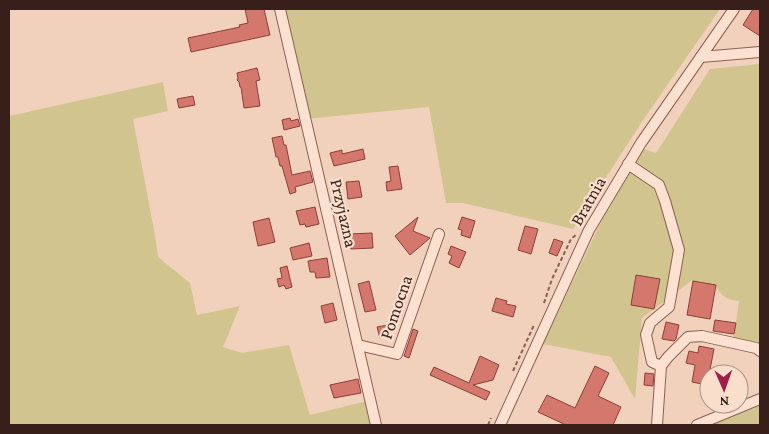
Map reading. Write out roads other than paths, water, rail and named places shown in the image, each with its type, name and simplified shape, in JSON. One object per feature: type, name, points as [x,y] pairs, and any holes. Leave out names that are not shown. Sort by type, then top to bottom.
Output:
[{"type":"street","name":"Przyjazna","points":[[280,9],[376,425]]},
{"type":"street","name":"Bratnia","points":[[500,425],[589,230],[641,143],[734,9]]},
{"type":"street","points":[[701,57],[760,52]]},
{"type":"street","points":[[628,164],[659,185],[679,250],[669,307],[650,324],[646,335],[652,362],[661,366]]},
{"type":"street","name":"Pomocna","points":[[358,346],[397,354],[439,234]]},
{"type":"street","points":[[657,425],[661,366],[688,337],[702,336],[756,348],[760,351]]},
{"type":"street","points":[[697,425],[760,399]]}]
